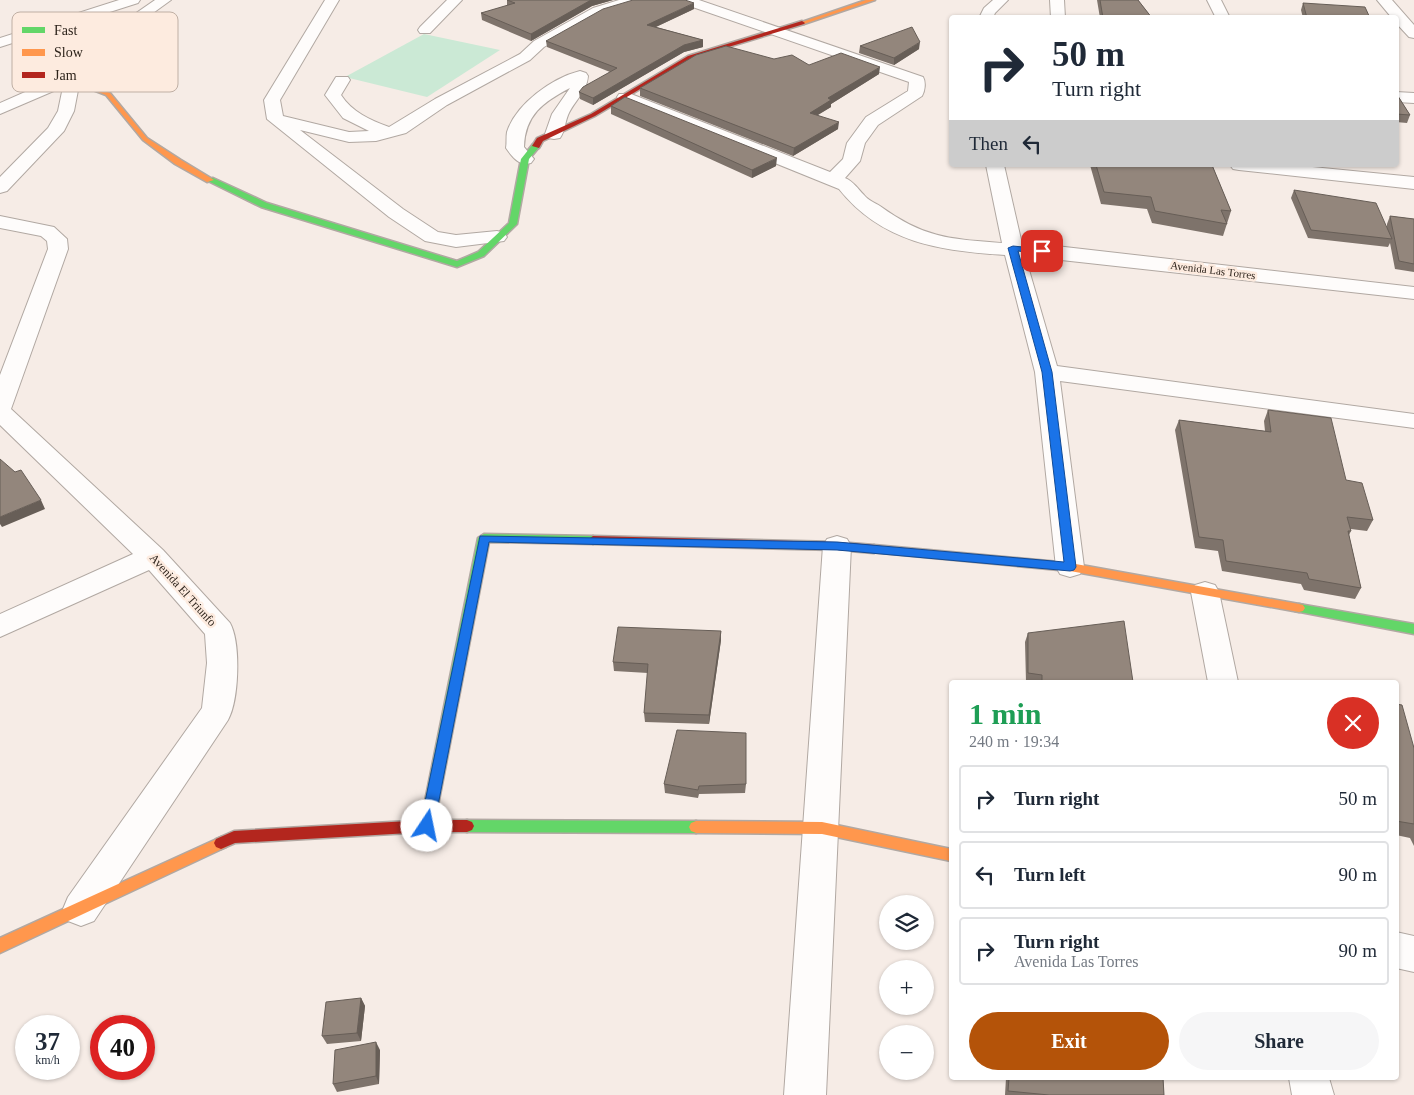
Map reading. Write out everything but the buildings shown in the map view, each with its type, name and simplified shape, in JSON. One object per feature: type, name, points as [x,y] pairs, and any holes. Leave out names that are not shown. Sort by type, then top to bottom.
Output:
[{"type":"street","points":[[96,12],[133,0]]},
{"type":"street","points":[[149,12],[164,0]]},
{"type":"street","points":[[332,0],[272,100],[275,119],[396,213],[432,237],[456,241],[497,237]]},
{"type":"street","points":[[425,30],[455,0]]},
{"type":"street","points":[[275,119],[348,137],[376,136],[388,133],[400,129],[441,102],[525,58],[539,44],[598,11],[633,0]]},
{"type":"street","points":[[686,0],[917,80],[916,93],[872,121],[856,143],[851,161],[833,178]]},
{"type":"street","points":[[103,92],[108,94],[145,139],[178,162],[221,186],[264,205],[457,264],[481,254],[513,224],[525,159],[540,140],[625,97],[690,57],[776,32],[872,0]]},
{"type":"street","points":[[987,15],[988,11],[1001,0]]},
{"type":"street","points":[[1057,0],[1058,15]]},
{"type":"street","points":[[1214,0],[1222,15]]},
{"type":"street","points":[[1384,0],[1397,15]]},
{"type":"street","points":[[1399,17],[1414,34]]},
{"type":"street","points":[[0,43],[12,39]]},
{"type":"street","points":[[525,159],[515,148],[516,132],[528,111],[542,96],[580,76],[580,87],[564,106],[556,121],[554,134]]},
{"type":"street","points":[[342,80],[333,95],[339,106],[347,114],[364,124],[388,133]]},
{"type":"street","points":[[0,109],[39,92]]},
{"type":"street","points":[[0,188],[55,132],[66,111],[61,92]]},
{"type":"street","name":"Avenida Las Torres","points":[[625,97],[833,178],[846,185],[858,200],[896,227],[928,240],[960,246],[1013,248],[1414,293]]},
{"type":"street","points":[[1399,97],[1414,98]]},
{"type":"street","points":[[995,167],[1013,248],[1047,372],[1070,567]]},
{"type":"street","points":[[1258,167],[1414,183]]},
{"type":"street","points":[[0,222],[47,231],[57,239],[58,248],[0,407]]},
{"type":"street","points":[[1047,372],[1414,421]]},
{"type":"street","name":"Avenida El Triunfo","points":[[0,412],[153,557],[220,631],[222,663],[217,711],[81,909]]},
{"type":"street","points":[[427,826],[484,538],[837,546],[1070,567],[1414,629]]},
{"type":"street","points":[[805,1095],[837,546]]},
{"type":"street","points":[[0,626],[153,557]]},
{"type":"street","points":[[1205,592],[1223,680]]},
{"type":"street","points":[[0,946],[234,837],[427,826],[822,828],[949,854]]},
{"type":"street","points":[[1399,951],[1414,954]]},
{"type":"street","points":[[1309,1080],[1313,1095]]},
{"type":"green space","points":[[424,34],[500,50],[427,97],[345,77]]},
{"type":"traffic: fast","points":[[210,180],[264,205],[457,264],[481,254],[513,224],[525,159],[536,146]]},
{"type":"traffic: fast","points":[[427,826],[484,538],[593,540]]},
{"type":"traffic: fast","points":[[1299,608],[1414,629]]},
{"type":"traffic: fast","points":[[467,826],[696,827]]},
{"type":"traffic: slow","points":[[802,23],[872,0]]},
{"type":"traffic: slow","points":[[103,92],[108,94],[145,139],[178,162],[210,180]]},
{"type":"traffic: slow","points":[[874,549],[1070,567],[1299,608]]},
{"type":"traffic: slow","points":[[696,827],[822,828],[949,855]]},
{"type":"traffic: slow","points":[[0,946],[221,843]]},
{"type":"traffic: jam","points":[[536,146],[540,140],[593,115],[690,57],[802,23]]},
{"type":"traffic: jam","points":[[593,540],[837,546],[874,549]]},
{"type":"traffic: jam","points":[[221,843],[234,837],[427,826],[467,826]]},
{"type":"route","points":[[427,826],[484,538],[837,546],[1070,567],[1047,372],[1013,248],[1042,251]]}]
